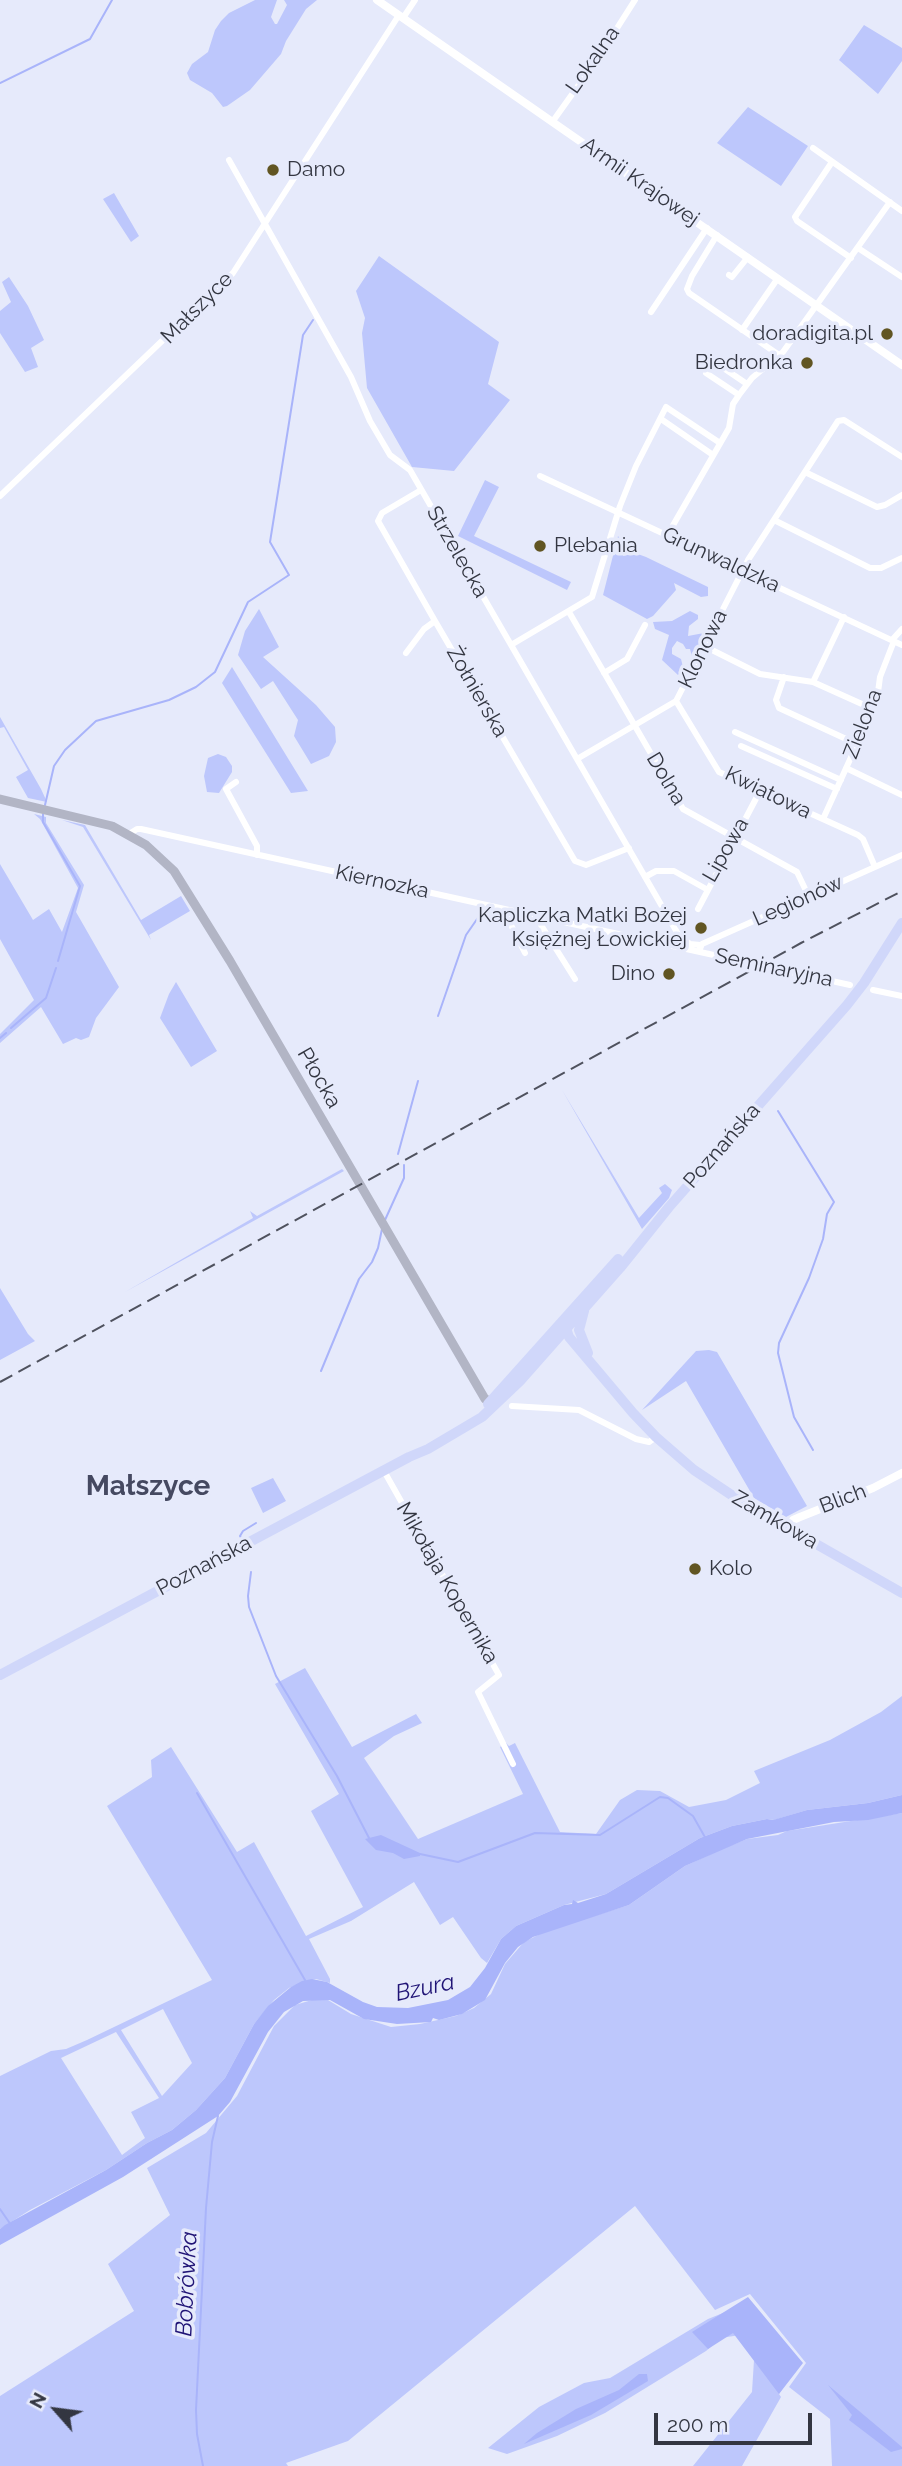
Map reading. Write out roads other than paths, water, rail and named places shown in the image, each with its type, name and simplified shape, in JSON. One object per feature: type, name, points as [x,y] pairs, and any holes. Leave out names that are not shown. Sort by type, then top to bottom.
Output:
[{"type":"main road","name":"Płocka","points":[[0,799],[105,824],[130,834],[163,859],[179,876],[488,1406]]},
{"type":"main road","name":"Poznańska","points":[[0,1675],[428,1449],[488,1406],[543,1354],[566,1328],[567,1321],[860,989],[902,923]]},
{"type":"main road","name":"Poznańska","points":[[488,1406],[554,1331],[581,1306]]},
{"type":"main road","name":"Zamkowa","points":[[581,1306],[579,1330],[586,1354]]},
{"type":"main road","name":"Zamkowa","points":[[566,1328],[569,1337],[656,1437],[701,1476],[902,1593]]},
{"type":"main road","points":[[554,1331],[566,1328]]},
{"type":"main road","points":[[543,1354],[564,1342],[586,1354]]},
{"type":"main road","name":"Płocka","points":[[473,1378],[489,1395],[488,1406]]},
{"type":"main road","points":[[482,1387],[499,1391]]},
{"type":"street","name":"Armii Krajowej","points":[[377,0],[902,365]]},
{"type":"street","name":"Małszyce","points":[[0,496],[226,281],[401,17],[415,0]]},
{"type":"street","name":"Lokalna","points":[[553,121],[635,0]]},
{"type":"street","points":[[813,148],[902,211]]},
{"type":"street","name":"Strzelecka","points":[[229,160],[351,377],[383,444],[390,455],[410,470],[679,936],[679,947]]},
{"type":"street","points":[[832,162],[796,217],[797,221],[851,258]]},
{"type":"street","points":[[668,534],[729,428],[733,404],[739,395],[747,384],[779,355],[890,202]]},
{"type":"street","points":[[651,312],[707,228]]},
{"type":"street","points":[[717,235],[687,289],[689,293],[779,355]]},
{"type":"street","points":[[858,248],[902,277]]},
{"type":"street","points":[[729,275],[732,277],[748,257]]},
{"type":"street","points":[[742,330],[778,278]]},
{"type":"street","points":[[719,365],[747,384]]},
{"type":"street","points":[[706,373],[739,395]]},
{"type":"street","points":[[511,645],[592,597],[636,467],[666,407],[720,443]]},
{"type":"street","points":[[661,419],[713,455]]},
{"type":"street","name":"Klonowa","points":[[577,759],[676,701],[743,569],[841,419],[902,457]]},
{"type":"street","points":[[805,472],[877,507],[902,495]]},
{"type":"street","name":"Grunwaldzka","points":[[540,477],[619,511],[902,645]]},
{"type":"street","name":"Żołnierska","points":[[421,490],[382,513],[378,521],[435,621],[575,861],[586,864],[629,848]]},
{"type":"street","points":[[774,520],[870,568],[881,568],[902,558]]},
{"type":"street","name":"Dolna","points":[[569,612],[683,809],[797,872],[808,897]]},
{"type":"street","points":[[813,682],[844,617]]},
{"type":"street","points":[[407,653],[424,629],[435,621]]},
{"type":"street","points":[[604,673],[627,659],[645,625]]},
{"type":"street","points":[[893,641],[902,629]]},
{"type":"street","name":"Zielona","points":[[823,819],[873,709],[880,677],[893,641]]},
{"type":"street","points":[[704,646],[760,674],[813,682],[873,709]]},
{"type":"street","points":[[783,677],[776,700],[779,708],[857,744]]},
{"type":"street","name":"Kwiatowa","points":[[676,701],[719,772],[863,839],[875,867]]},
{"type":"street","points":[[736,732],[841,780]]},
{"type":"street","points":[[741,746],[836,789]]},
{"type":"street","name":"Zielona","points":[[846,768],[902,795]]},
{"type":"street","points":[[236,782],[226,789],[257,846],[257,855]]},
{"type":"street","name":"Lipowa","points":[[645,877],[656,871],[674,871],[708,890],[760,791]]},
{"type":"street","name":"Kiernozka","points":[[130,834],[137,829],[679,947],[699,948]]},
{"type":"street","name":"Legionów","points":[[699,948],[902,855]]},
{"type":"street","points":[[698,909],[708,890]]},
{"type":"street","points":[[507,910],[507,917],[525,953]]},
{"type":"street","points":[[542,917],[541,925],[575,979]]},
{"type":"street","points":[[679,936],[699,948]]},
{"type":"street","name":"Seminaryjna","points":[[699,948],[850,985]]},
{"type":"street","points":[[873,990],[902,996]]},
{"type":"street","points":[[512,1406],[579,1410],[636,1439],[649,1442],[656,1437]]},
{"type":"street","name":"Mikołaja Kopernika","points":[[384,1471],[499,1675],[478,1692],[513,1764]]},
{"type":"street","name":"Blich","points":[[788,1528],[793,1520],[873,1488],[902,1473]]},
{"type":"waterway","points":[[0,83],[90,39],[112,0]]},
{"type":"waterway","points":[[45,805],[54,766],[65,750],[96,721],[169,700],[196,687],[215,672],[248,602],[289,575],[270,542],[303,335],[313,320]]},
{"type":"waterway","points":[[43,814],[43,822],[80,886],[58,961]]},
{"type":"waterway","points":[[438,1016],[466,935],[484,909]]},
{"type":"waterway","points":[[11,1028],[46,998],[56,968]]},
{"type":"waterway","points":[[0,1038],[6,1033]]},
{"type":"waterway","points":[[398,1154],[418,1081]]},
{"type":"waterway","points":[[778,1111],[834,1202],[827,1214],[823,1239],[809,1278],[779,1343],[778,1353],[794,1417],[813,1450]]},
{"type":"waterway","points":[[385,1220],[404,1178],[404,1165]]},
{"type":"waterway","points":[[321,1371],[359,1279],[372,1262],[382,1229]]},
{"type":"waterway","points":[[243,1541],[240,1536],[243,1531],[256,1523]]},
{"type":"waterway","points":[[251,1572],[249,1607],[276,1676],[337,1776],[369,1838]]},
{"type":"waterway","points":[[197,1793],[305,1980]]},
{"type":"waterway","points":[[420,1854],[458,1862],[535,1833],[600,1835],[660,1797],[668,1798],[693,1816],[706,1839]]},
{"type":"waterway","name":"Bobrówka","points":[[203,2466],[196,2410],[206,2208],[212,2142],[218,2116]]},
{"type":"waterway","points":[[0,2209],[11,2225]]},
{"type":"railway","points":[[0,1382],[801,943],[902,891]]},
{"type":"place","name":"Damo","points":[[273,170]]},
{"type":"place","name":"doradigita.pl","points":[[887,334]]},
{"type":"place","name":"Biedronka","points":[[807,363]]},
{"type":"place","name":"Plebania","points":[[540,546]]},
{"type":"place","name":"Kapliczka Matki Bożej Księżnej Łowickiej","points":[[701,928]]},
{"type":"place","name":"Dino","points":[[669,974]]},
{"type":"place","name":"Kolo","points":[[695,1569]]},
{"type":"district","name":"Małszyce","points":[[148,1487]]},
{"type":"water label","name":"Bzura","points":[[425,1988]]}]
